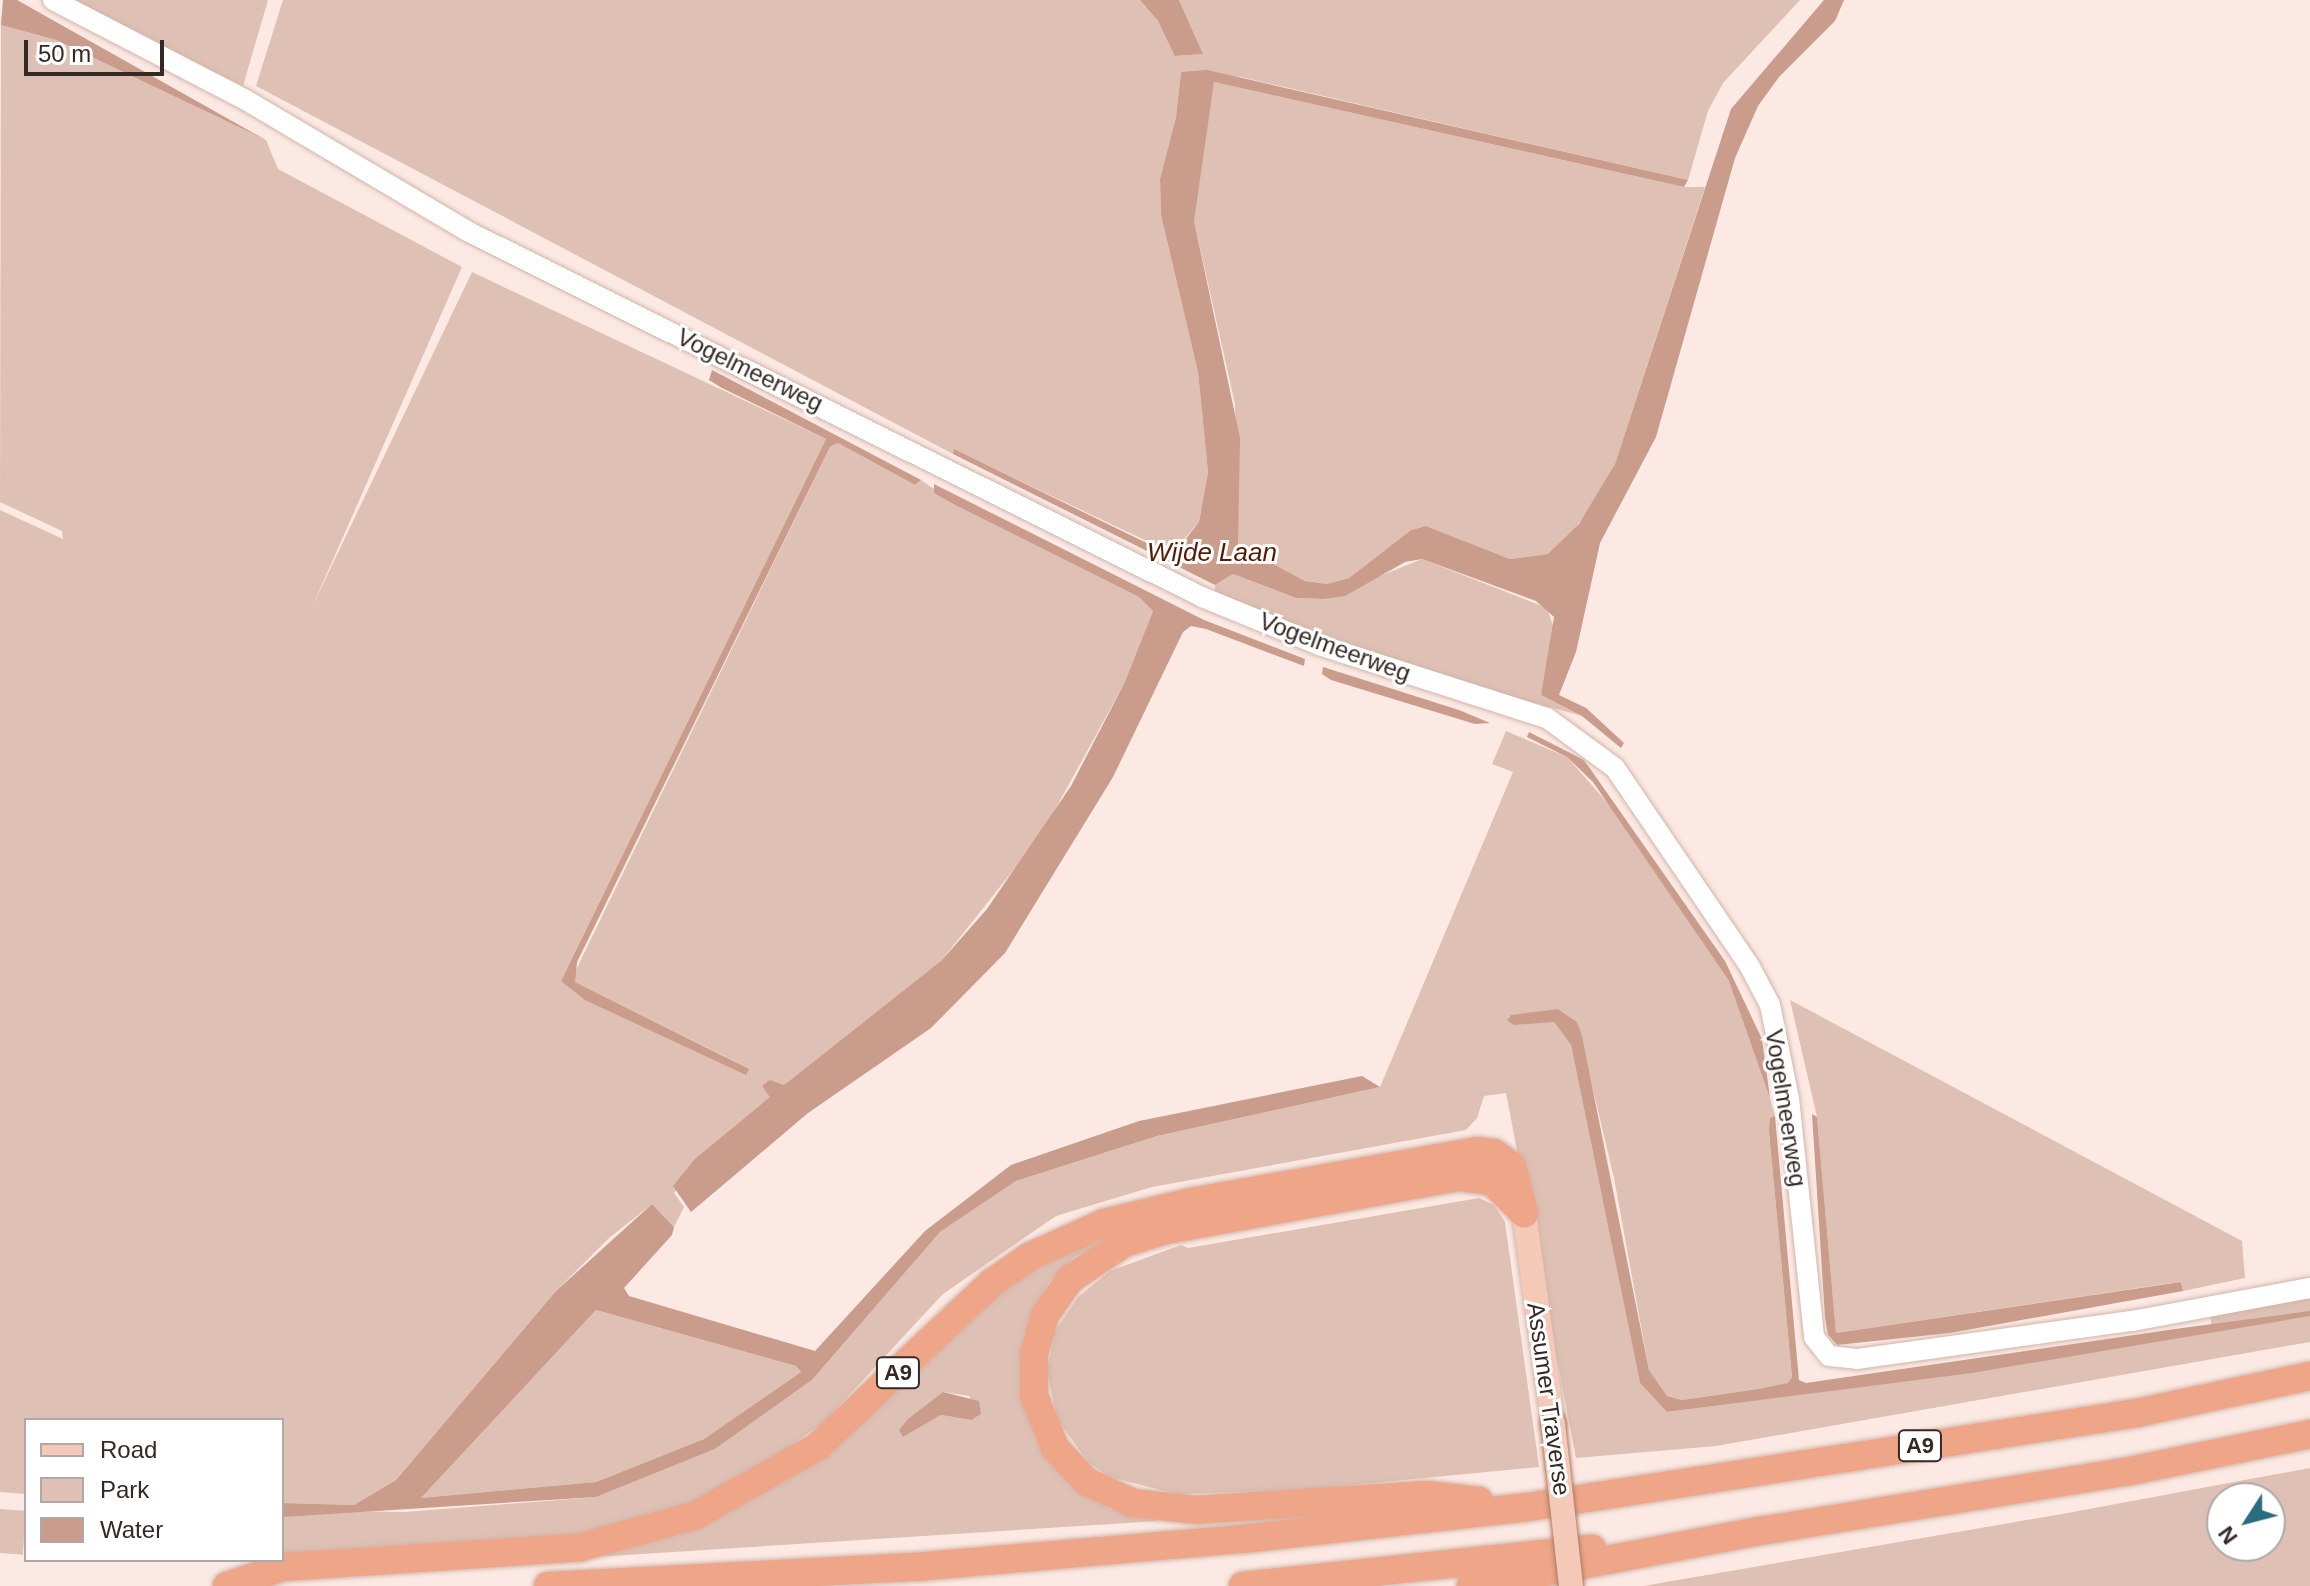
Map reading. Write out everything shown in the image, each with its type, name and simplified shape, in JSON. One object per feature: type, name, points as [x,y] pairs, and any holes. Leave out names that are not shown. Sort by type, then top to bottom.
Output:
[{"type":"highway","name":"A9","points":[[227,1586],[283,1567],[581,1547],[696,1515],[817,1447],[993,1282],[1029,1257],[1104,1223],[1191,1202],[1477,1151],[1494,1153],[1512,1166],[1524,1213]]},
{"type":"highway","name":"A9","points":[[1524,1213],[1492,1181],[1459,1177],[1166,1230],[1124,1243],[1095,1259],[1056,1296],[1038,1333],[1033,1375],[1044,1428],[1071,1469],[1107,1493],[1133,1503],[1197,1510],[1426,1495],[1528,1507]]},
{"type":"highway","name":"A9","points":[[548,1586],[942,1564],[1243,1539],[1528,1507],[2137,1413],[2310,1376]]},
{"type":"highway","points":[[1471,1586],[1760,1531],[2135,1470],[2310,1434]]},
{"type":"highway","points":[[1243,1586],[1760,1531]]},
{"type":"main road","name":"Assumer Traverse","points":[[1524,1213],[1553,1423],[1571,1586]]},
{"type":"street","name":"Vogelmeerweg","points":[[53,0],[244,99],[467,231],[1202,597],[1319,645],[1547,718],[1615,768],[1750,967],[1770,1005],[1789,1098],[1814,1337],[1829,1356],[1857,1359],[2132,1321],[2310,1288]]},
{"type":"green space","points":[[69,0],[268,0],[243,86]]},
{"type":"green space","points":[[283,0],[1140,0],[1158,21],[1176,56],[1203,54],[1179,0],[1800,0],[1723,83],[1708,111],[1688,180],[1241,77],[1181,72],[1176,117],[1160,179],[1161,215],[1198,372],[1208,472],[1199,522],[1172,553],[955,450],[953,454],[256,86]]},
{"type":"green space","points":[[1,25],[56,40],[266,140],[278,169],[462,267],[313,605],[472,272],[826,439],[561,981],[744,1066],[575,982],[573,976],[830,447],[838,443],[915,485],[921,480],[961,508],[1139,597],[1153,611],[1124,684],[1041,835],[942,960],[784,1085],[762,1085],[771,1097],[674,1193],[684,1207],[674,1227],[652,1204],[609,1238],[556,1291],[396,1480],[354,1505],[284,1503],[284,1418],[24,1418],[24,1494],[0,1492],[0,510],[63,539],[62,531],[0,502]]},
{"type":"green space","points":[[1214,82],[1684,187],[1705,187],[1615,464],[1599,496],[1563,545],[1548,554],[1510,559],[1426,526],[1411,530],[1349,578],[1327,584],[1305,581],[1238,545],[1235,404],[1194,221],[1196,179]]},
{"type":"green space","points":[[1422,559],[1547,608],[1554,629],[1541,695],[1582,716],[1452,680],[1215,596],[1215,585],[1233,574],[1296,598],[1323,599]]},
{"type":"green space","points":[[1506,731],[1567,757],[1611,807],[1729,981],[1754,1040],[1775,1116],[1769,1133],[1792,1377],[1789,1383],[1758,1389],[1682,1400],[1667,1396],[1649,1370],[1614,1178],[1577,1022],[1558,1009],[1507,1017],[1554,1022],[1571,1045],[1640,1383],[1667,1412],[1994,1369],[2212,1332],[2210,1309],[2310,1294],[2310,1342],[1716,1446],[1576,1458],[1506,1093],[1484,1096],[1477,1118],[1466,1130],[1152,1187],[1056,1216],[943,1294],[824,1422],[751,1474],[690,1505],[586,1534],[284,1556],[284,1510],[405,1512],[596,1497],[715,1449],[812,1380],[940,1232],[1016,1181],[1157,1136],[1380,1087],[1513,772],[1492,764]]},
{"type":"green space","points":[[1790,1000],[2242,1241],[2245,1278],[2183,1291],[2181,1282],[2158,1285],[1836,1333],[1817,1117]]},
{"type":"green space","points":[[1479,1198],[1494,1205],[1505,1222],[1539,1467],[1299,1490],[1176,1494],[1110,1477],[1088,1462],[1057,1419],[1047,1371],[1055,1331],[1078,1297],[1110,1271],[1181,1245],[1188,1248]]},
{"type":"green space","points":[[1117,1234],[1073,1258],[1048,1283],[1024,1336],[1022,1394],[1034,1436],[1069,1484],[1112,1510],[1158,1521],[563,1559],[723,1514],[790,1479],[831,1449],[1016,1275]],"holes":[[[943,1392],[970,1396],[971,1420],[941,1415],[903,1437]]]},
{"type":"green space","points":[[596,1310],[796,1366],[801,1372],[704,1439],[596,1482],[421,1498]]},
{"type":"green space","points":[[2310,1468],[2310,1586],[1643,1586],[2206,1487],[2206,1562],[2286,1562],[2286,1482],[2235,1482]]},
{"type":"green space","points":[[0,1509],[24,1511],[23,1555],[0,1553]]},
{"type":"water","points":[[3,0],[17,0],[266,140],[56,40],[1,25]]},
{"type":"water","points":[[1140,0],[1179,0],[1203,54],[1175,56],[1158,21]]},
{"type":"water","name":"Wijde Laan","points":[[1824,0],[1844,0],[1835,21],[1779,77],[1758,106],[1735,158],[1656,437],[1600,543],[1576,652],[1559,695],[1586,708],[1624,743],[1621,748],[1582,716],[1541,695],[1554,617],[1536,601],[1422,559],[1405,562],[1345,596],[1323,599],[1296,598],[1233,574],[1215,585],[953,454],[954,449],[1163,551],[1178,549],[1199,522],[1208,472],[1198,372],[1161,215],[1160,179],[1176,117],[1181,72],[1207,70],[1688,180],[1684,187],[1214,82],[1194,221],[1240,438],[1238,545],[1305,581],[1327,584],[1349,578],[1411,530],[1426,526],[1510,559],[1548,554],[1579,524],[1615,464],[1731,109]]},
{"type":"water","points":[[712,370],[921,480],[915,485],[838,443],[830,447],[577,962],[575,982],[749,1069],[746,1075],[585,1000],[561,981],[826,439],[722,388],[709,380]]},
{"type":"water","points":[[934,484],[1204,620],[1305,659],[1304,666],[1206,629],[1191,626],[1183,632],[1113,777],[1005,953],[931,1028],[808,1113],[691,1212],[673,1186],[695,1159],[770,1097],[762,1086],[770,1080],[784,1085],[942,960],[987,909],[1071,786],[1124,684],[1153,611],[1139,597],[934,493]]},
{"type":"water","points":[[1323,667],[1459,710],[1490,723],[1475,724],[1331,680],[1322,674]]},
{"type":"water","points":[[1529,732],[1584,760],[1725,961],[1762,1039],[1770,1098],[1729,981],[1593,782],[1567,757],[1527,737]]},
{"type":"water","points":[[1558,1009],[1577,1022],[1582,1036],[1649,1370],[1667,1396],[1682,1400],[1758,1389],[1788,1383],[1792,1377],[1769,1132],[1770,1118],[1775,1116],[1799,1380],[1806,1383],[2310,1311],[2310,1316],[1972,1373],[1667,1412],[1640,1383],[1571,1045],[1554,1022],[1514,1025],[1507,1020],[1511,1015]]},
{"type":"water","points":[[1362,1076],[1380,1087],[1157,1136],[1016,1181],[940,1232],[812,1380],[715,1449],[596,1497],[284,1517],[284,1503],[354,1505],[396,1480],[556,1291],[652,1204],[674,1227],[672,1235],[624,1288],[629,1296],[815,1351],[925,1231],[1011,1165],[1139,1121]],"holes":[[[596,1310],[796,1366],[801,1372],[704,1439],[596,1482],[421,1498]]]},
{"type":"water","points":[[1812,1114],[1817,1117],[1836,1333],[2181,1282],[2183,1291],[1950,1333],[1837,1345],[1828,1335],[1825,1318]]},
{"type":"water","points":[[943,1392],[979,1401],[981,1414],[971,1420],[941,1415],[903,1437],[899,1430],[908,1419]]}]
